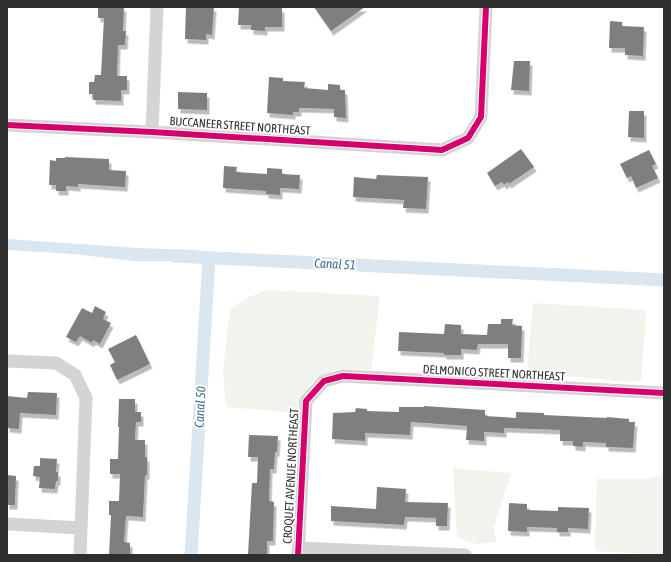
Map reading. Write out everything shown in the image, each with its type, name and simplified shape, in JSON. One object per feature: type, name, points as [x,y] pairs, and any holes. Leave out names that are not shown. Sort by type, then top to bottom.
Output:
[{"type":"street","points":[[152,132],[157,7]]},
{"type":"street","name":"BUCCANEER STREET NORTHEAST","points":[[7,124],[442,150],[468,138],[480,117],[486,7]]},
{"type":"street","points":[[7,361],[56,364],[75,375],[86,398],[80,555]]},
{"type":"street","name":"DELMONICO STREET NORTHEAST","points":[[324,381],[343,376],[664,393]]},
{"type":"street","name":"CROQUET AVENUE NORTHEAST","points":[[298,551],[306,401],[324,381]]},
{"type":"street","points":[[7,524],[81,528]]},
{"type":"street","points":[[298,551],[464,555]]},
{"type":"shaded area","points":[[7,239],[138,248],[196,250],[190,261],[134,261],[73,254],[7,250]]},
{"type":"shaded area","points":[[267,290],[380,296],[371,370],[335,369],[309,385],[299,413],[226,407],[223,370],[230,310],[246,298]]},
{"type":"shaded area","points":[[533,303],[645,310],[646,315],[641,380],[632,382],[527,373]]},
{"type":"shaded area","points":[[453,468],[511,473],[494,527],[496,542],[476,544],[457,538]]},
{"type":"shaded area","points":[[664,474],[664,555],[595,551],[597,479],[648,479]]},
{"type":"building","points":[[98,7],[124,7],[123,31],[126,31],[125,45],[118,45],[117,76],[127,76],[127,90],[121,90],[121,101],[93,100],[93,94],[89,94],[89,82],[94,82],[95,75],[101,75],[104,18],[98,18]]},
{"type":"building","points":[[186,7],[214,7],[212,35],[206,34],[206,40],[185,39]]},
{"type":"building","points":[[239,7],[282,8],[282,27],[265,27],[265,31],[251,30],[251,25],[238,25]]},
{"type":"building","points":[[314,7],[365,7],[331,31]]},
{"type":"building","points":[[610,21],[622,22],[622,26],[644,27],[643,56],[625,55],[625,48],[609,48]]},
{"type":"building","points":[[514,61],[530,61],[529,91],[511,90]]},
{"type":"building","points":[[269,77],[283,78],[283,81],[305,82],[304,88],[328,90],[328,84],[340,85],[340,90],[345,90],[346,118],[334,117],[334,109],[299,108],[299,112],[293,112],[293,115],[267,113]]},
{"type":"building","points":[[178,92],[207,93],[207,110],[178,109]]},
{"type":"building","points":[[629,111],[644,111],[644,138],[628,137]]},
{"type":"building","points":[[521,149],[534,167],[509,184],[508,182],[504,185],[502,182],[495,186],[487,173]]},
{"type":"building","points":[[649,150],[656,164],[652,166],[658,178],[636,188],[631,176],[627,178],[620,164]]},
{"type":"building","points":[[56,158],[109,159],[109,170],[126,171],[125,187],[78,184],[78,187],[66,186],[66,191],[56,191],[56,185],[49,185],[50,160],[56,161]]},
{"type":"building","points":[[224,166],[237,167],[236,172],[267,174],[267,168],[282,169],[282,174],[300,175],[299,189],[280,188],[280,195],[266,194],[266,191],[223,188]]},
{"type":"building","points":[[377,175],[428,177],[426,209],[403,208],[404,200],[353,197],[354,177],[376,179]]},
{"type":"building","points":[[95,306],[106,312],[103,319],[111,323],[100,344],[93,340],[92,343],[80,336],[76,342],[66,337],[82,308],[92,313]]},
{"type":"building","points":[[501,319],[513,319],[512,325],[522,326],[521,358],[508,358],[508,344],[478,344],[477,350],[461,349],[461,355],[398,351],[399,332],[444,334],[445,324],[461,325],[461,334],[487,335],[488,324],[501,324]]},
{"type":"building","points":[[136,335],[150,364],[117,380],[110,365],[115,362],[108,349]]},
{"type":"building","points":[[28,392],[57,393],[56,415],[20,413],[19,429],[7,428],[7,396],[27,398]]},
{"type":"building","points":[[119,399],[135,399],[135,412],[141,412],[141,422],[136,422],[135,440],[145,440],[145,457],[147,457],[143,517],[126,516],[124,542],[130,543],[130,555],[109,555],[111,515],[109,515],[109,501],[119,501],[120,474],[110,474],[110,459],[118,459]]},
{"type":"building","points":[[424,406],[485,410],[485,416],[516,418],[516,412],[544,413],[544,415],[629,419],[629,422],[635,422],[633,448],[606,447],[606,443],[583,442],[583,447],[573,446],[573,441],[560,441],[560,430],[504,428],[504,433],[484,432],[484,441],[466,440],[467,426],[411,422],[410,435],[365,433],[365,441],[332,439],[333,413],[355,412],[356,408],[367,409],[367,411],[399,412],[399,407]]},
{"type":"building","points":[[249,435],[278,436],[274,469],[270,469],[269,501],[274,502],[273,541],[267,541],[267,555],[248,555],[252,483],[257,483],[258,457],[248,457]]},
{"type":"building","points":[[40,458],[57,459],[56,472],[58,472],[58,481],[56,481],[55,489],[39,488],[40,477],[33,476],[34,466],[40,466]]},
{"type":"building","points":[[7,475],[16,476],[15,505],[7,505]]},
{"type":"building","points":[[377,487],[406,489],[405,502],[448,503],[447,526],[436,526],[436,518],[405,517],[404,525],[331,521],[331,506],[376,509]]},
{"type":"building","points":[[509,503],[527,504],[527,510],[558,511],[558,507],[589,508],[588,529],[568,528],[568,532],[557,532],[557,528],[527,527],[527,532],[508,531]]},
{"type":"waterway","name":"Canal 51","points":[[174,256],[664,280]]},
{"type":"waterway","name":"Canal 50","points":[[191,555],[209,258]]},
{"type":"cycle path","points":[[7,125],[152,132],[442,150],[468,138],[481,117],[486,7]]},
{"type":"cycle path","points":[[298,555],[306,401],[324,381],[343,376],[664,393]]}]
